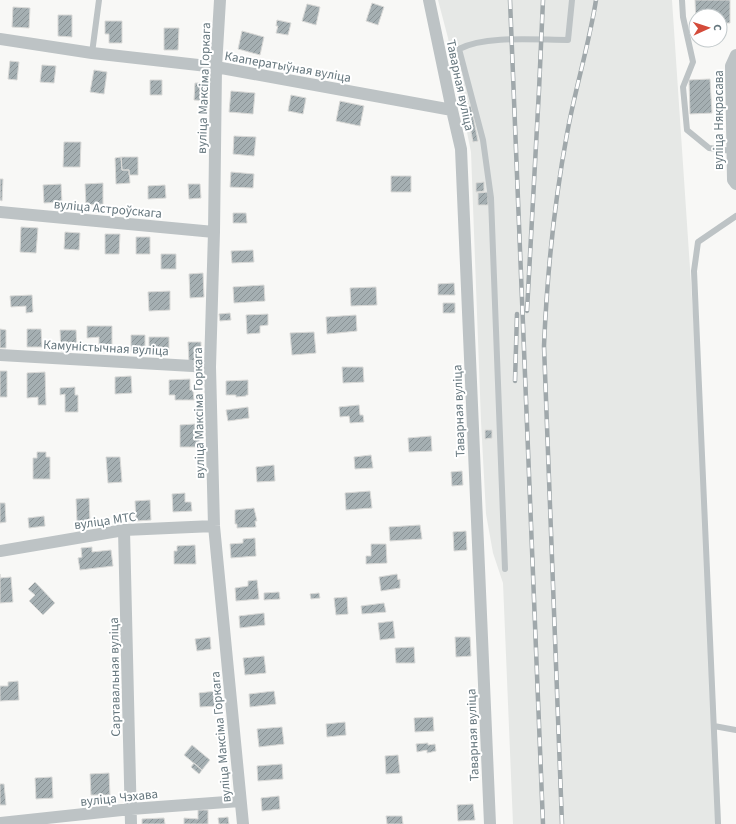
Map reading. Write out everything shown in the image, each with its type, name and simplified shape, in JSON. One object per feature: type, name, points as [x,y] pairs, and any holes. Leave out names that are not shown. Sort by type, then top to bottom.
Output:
[{"type":"street","name":"вуліца Максіма Горкага","points":[[220,0],[216,67],[214,232],[210,366],[214,526],[243,824]]},
{"type":"street","name":"Таварная вуліца","points":[[429,0],[461,149],[490,824]]},
{"type":"street","name":"Кааператыўная вуліца","points":[[0,39],[92,53],[216,67],[452,110]]},
{"type":"street","name":"вуліца Някрасава","points":[[736,55],[731,66],[733,180],[736,184]]},
{"type":"street","name":"вуліца Астроўскага","points":[[0,212],[214,232]]},
{"type":"street","name":"Камуністычная вуліца","points":[[0,355],[210,366]]},
{"type":"street","name":"вуліца МТС","points":[[0,551],[124,530],[214,526]]},
{"type":"street","name":"Сартавальная вуліца","points":[[124,530],[132,824]]},
{"type":"street","name":"вуліца Чэхава","points":[[0,824],[131,809],[240,801]]},
{"type":"lane","points":[[92,53],[100,0]]},
{"type":"lane","points":[[505,569],[491,198],[483,140],[459,49],[488,40],[568,40],[572,0]]},
{"type":"lane","points":[[682,0],[683,17],[693,62],[683,87],[687,130],[709,148],[732,151]]},
{"type":"lane","points":[[718,824],[694,271],[698,242],[736,216]]},
{"type":"lane","points":[[714,726],[736,730]]},
{"type":"shaded area","points":[[438,0],[672,0],[706,507],[721,824],[513,824],[503,583],[493,553],[486,514],[471,152],[448,38]]},
{"type":"building","points":[[695,0],[730,0],[730,23],[728,23],[728,8],[695,8]]},
{"type":"building","points":[[372,3],[384,7],[378,25],[366,21]]},
{"type":"building","points":[[307,4],[320,7],[316,25],[302,21]]},
{"type":"building","points":[[13,7],[30,8],[29,28],[12,27]]},
{"type":"building","points":[[58,15],[72,15],[72,37],[58,36]]},
{"type":"building","points":[[277,20],[291,23],[288,35],[276,33],[278,26],[276,26]]},
{"type":"building","points":[[105,21],[122,21],[122,43],[109,43],[109,34],[105,34]]},
{"type":"building","points":[[164,28],[179,28],[178,50],[164,50]]},
{"type":"building","points":[[242,31],[264,37],[260,55],[238,49]]},
{"type":"building","points":[[10,61],[19,62],[17,80],[8,79]]},
{"type":"building","points":[[42,65],[56,66],[54,83],[40,82]]},
{"type":"building","points":[[94,70],[107,72],[104,94],[90,92]]},
{"type":"building","points":[[710,79],[712,113],[690,114],[689,80]]},
{"type":"building","points":[[150,80],[162,80],[162,95],[150,95]]},
{"type":"building","points":[[195,83],[208,83],[207,101],[194,100]]},
{"type":"building","points":[[231,91],[255,93],[253,114],[229,112]]},
{"type":"building","points":[[291,95],[306,98],[303,114],[288,111]]},
{"type":"building","points":[[340,101],[364,106],[360,126],[336,121]]},
{"type":"building","points":[[471,106],[478,141],[473,142],[466,107]]},
{"type":"building","points":[[234,136],[256,137],[254,156],[233,154]]},
{"type":"building","points":[[64,142],[81,142],[80,167],[63,167]]},
{"type":"building","points":[[121,157],[138,157],[138,175],[129,175],[129,170],[122,170]]},
{"type":"building","points":[[121,157],[122,170],[129,170],[130,183],[116,184],[115,158]]},
{"type":"building","points":[[231,172],[254,174],[253,188],[230,187]]},
{"type":"building","points":[[391,176],[411,176],[411,192],[391,192]]},
{"type":"building","points":[[0,179],[3,179],[2,201],[0,200]]},
{"type":"building","points":[[484,182],[484,191],[476,192],[476,183]]},
{"type":"building","points":[[103,183],[103,204],[86,205],[85,184]]},
{"type":"building","points":[[61,184],[62,202],[44,203],[43,185]]},
{"type":"building","points":[[188,184],[200,184],[201,198],[189,199]]},
{"type":"building","points":[[165,185],[166,198],[148,199],[148,186]]},
{"type":"building","points":[[488,192],[488,205],[478,205],[478,193]]},
{"type":"building","points":[[233,213],[246,213],[247,223],[233,223]]},
{"type":"building","points":[[21,227],[38,228],[36,253],[20,252]]},
{"type":"building","points":[[65,232],[80,233],[79,250],[64,249]]},
{"type":"building","points":[[105,234],[120,234],[119,254],[105,254]]},
{"type":"building","points":[[136,237],[150,237],[150,254],[136,254]]},
{"type":"building","points":[[253,250],[254,262],[232,263],[231,251]]},
{"type":"building","points":[[161,254],[176,254],[176,269],[161,269]]},
{"type":"building","points":[[203,273],[204,297],[190,298],[189,274]]},
{"type":"building","points":[[454,283],[455,295],[438,295],[438,284]]},
{"type":"building","points":[[264,285],[265,301],[234,303],[233,287]]},
{"type":"building","points":[[376,287],[377,305],[351,306],[350,288]]},
{"type":"building","points":[[170,291],[170,310],[149,311],[148,292]]},
{"type":"building","points":[[32,295],[33,312],[26,313],[26,306],[11,307],[10,296]]},
{"type":"building","points":[[443,303],[455,303],[455,313],[443,313]]},
{"type":"building","points":[[230,313],[231,320],[220,321],[219,314]]},
{"type":"building","points":[[268,314],[268,325],[260,326],[260,333],[247,334],[246,315]]},
{"type":"building","points":[[356,315],[357,331],[327,334],[326,317]]},
{"type":"building","points":[[87,326],[112,326],[112,349],[99,349],[99,337],[87,338]]},
{"type":"building","points":[[0,329],[6,330],[6,348],[0,348]]},
{"type":"building","points":[[27,329],[41,329],[42,347],[27,347]]},
{"type":"building","points":[[60,330],[76,330],[77,351],[61,351]]},
{"type":"building","points":[[314,332],[316,353],[292,355],[290,333]]},
{"type":"building","points":[[131,335],[145,335],[145,351],[131,352]]},
{"type":"building","points":[[149,337],[169,337],[169,353],[149,353]]},
{"type":"building","points":[[188,342],[201,342],[201,362],[189,362]]},
{"type":"building","points":[[342,367],[363,367],[364,382],[343,383]]},
{"type":"building","points":[[0,371],[7,371],[7,397],[0,397]]},
{"type":"building","points":[[45,372],[46,405],[38,405],[38,397],[27,398],[27,373]]},
{"type":"building","points":[[131,376],[132,393],[115,394],[115,377]]},
{"type":"building","points":[[190,379],[190,390],[193,390],[194,400],[175,400],[175,395],[169,395],[169,380]]},
{"type":"building","points":[[248,380],[248,395],[236,397],[236,395],[226,395],[226,381]]},
{"type":"building","points":[[75,387],[75,395],[78,395],[78,412],[65,412],[65,394],[60,395],[60,388]]},
{"type":"building","points":[[359,405],[360,415],[363,415],[364,422],[350,423],[349,416],[340,417],[339,407]]},
{"type":"building","points":[[248,407],[249,418],[228,421],[226,410]]},
{"type":"building","points":[[195,424],[195,433],[199,432],[200,447],[180,447],[180,425]]},
{"type":"building","points":[[485,430],[492,430],[492,438],[485,439]]},
{"type":"building","points":[[431,436],[432,451],[409,452],[408,438]]},
{"type":"building","points":[[37,452],[46,452],[46,457],[50,457],[50,479],[33,479],[33,458],[37,458]]},
{"type":"building","points":[[371,455],[373,468],[355,469],[354,457]]},
{"type":"building","points":[[106,457],[120,457],[122,482],[108,483]]},
{"type":"building","points":[[274,465],[275,481],[257,482],[256,467]]},
{"type":"building","points":[[462,471],[463,485],[452,486],[451,472]]},
{"type":"building","points":[[370,491],[372,508],[346,510],[345,493]]},
{"type":"building","points":[[185,493],[185,502],[191,502],[192,511],[173,512],[172,494]]},
{"type":"building","points":[[89,498],[90,521],[77,522],[76,499]]},
{"type":"building","points":[[150,500],[151,520],[136,521],[135,501]]},
{"type":"building","points":[[0,503],[5,503],[6,522],[0,523]]},
{"type":"building","points":[[254,508],[257,521],[255,521],[256,527],[237,528],[237,524],[235,524],[235,510]]},
{"type":"building","points":[[44,516],[45,526],[29,528],[28,518]]},
{"type":"building","points":[[420,525],[422,539],[390,541],[389,527]]},
{"type":"building","points":[[466,531],[467,550],[454,551],[453,532]]},
{"type":"building","points":[[255,538],[256,556],[231,558],[230,544],[243,543],[243,539]]},
{"type":"building","points":[[371,544],[386,544],[387,563],[366,564],[366,556],[371,556]]},
{"type":"building","points":[[195,545],[196,564],[174,564],[174,551],[177,551],[177,546]]},
{"type":"building","points":[[92,547],[92,552],[111,550],[113,566],[80,570],[78,558],[82,557],[81,548]]},
{"type":"building","points":[[397,574],[398,580],[400,579],[400,588],[381,591],[379,577]]},
{"type":"building","points":[[11,577],[13,602],[0,603],[0,578]]},
{"type":"building","points":[[257,580],[259,599],[236,601],[235,588],[248,586],[248,581]]},
{"type":"building","points":[[35,582],[55,603],[43,615],[29,601],[35,595],[28,589]]},
{"type":"building","points":[[279,592],[280,599],[264,600],[264,593]]},
{"type":"building","points":[[319,593],[320,598],[311,599],[310,594]]},
{"type":"building","points":[[347,597],[348,614],[336,615],[334,598]]},
{"type":"building","points":[[384,603],[386,612],[362,614],[361,606]]},
{"type":"building","points":[[264,613],[265,625],[240,628],[239,616]]},
{"type":"building","points":[[393,621],[395,638],[380,640],[378,623]]},
{"type":"building","points":[[210,637],[211,649],[197,651],[195,639]]},
{"type":"building","points":[[455,637],[470,637],[471,656],[456,657]]},
{"type":"building","points":[[414,647],[415,663],[396,663],[395,648]]},
{"type":"building","points":[[264,656],[266,673],[245,675],[243,658]]},
{"type":"building","points":[[18,681],[19,700],[0,701],[0,686],[8,686],[8,682]]},
{"type":"building","points":[[216,691],[217,706],[200,707],[199,693]]},
{"type":"building","points":[[274,691],[276,704],[250,707],[249,694]]},
{"type":"building","points":[[433,717],[434,731],[415,732],[414,718]]},
{"type":"building","points":[[345,722],[346,735],[327,737],[326,724]]},
{"type":"building","points":[[282,727],[284,744],[259,747],[257,729]]},
{"type":"building","points":[[428,743],[428,745],[435,744],[436,751],[427,753],[427,750],[417,752],[416,744]]},
{"type":"building","points":[[192,745],[210,760],[202,770],[184,755]]},
{"type":"building","points":[[398,755],[400,773],[386,774],[385,756]]},
{"type":"building","points":[[194,763],[202,770],[199,774],[191,767]]},
{"type":"building","points":[[282,764],[283,779],[258,781],[257,766]]},
{"type":"building","points":[[109,773],[110,795],[91,795],[90,774]]},
{"type":"building","points":[[52,777],[53,798],[36,799],[35,778]]},
{"type":"building","points":[[0,784],[4,784],[6,805],[0,805]]},
{"type":"building","points":[[279,796],[280,809],[262,811],[261,798]]},
{"type":"building","points":[[473,804],[475,820],[458,821],[457,805]]},
{"type":"building","points":[[198,810],[208,810],[208,824],[184,824],[184,818],[198,819]]},
{"type":"building","points":[[386,816],[402,816],[403,824],[387,824]]},
{"type":"building","points":[[228,817],[229,824],[219,824],[218,818]]},
{"type":"building","points":[[164,818],[165,824],[142,824],[142,819]]},
{"type":"railway","points":[[510,0],[543,824]]},
{"type":"railway","points":[[527,311],[543,0]]},
{"type":"railway","points":[[562,824],[544,346],[549,266],[562,160],[596,0]]},
{"type":"railway","points":[[515,381],[517,314]]}]
